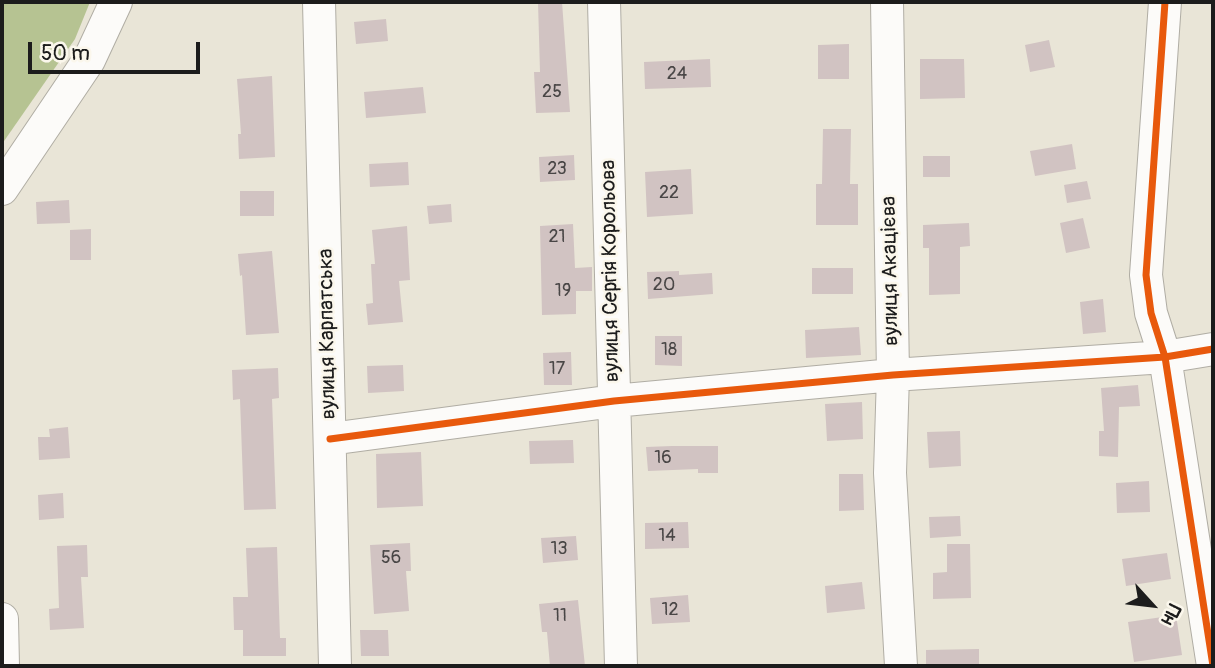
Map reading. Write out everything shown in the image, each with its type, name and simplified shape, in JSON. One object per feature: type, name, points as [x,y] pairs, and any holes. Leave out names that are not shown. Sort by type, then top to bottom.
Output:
[{"type":"street","points":[[2,189],[89,60],[116,2]]},
{"type":"street","name":"вулиця Карпатська","points":[[319,2],[335,666]]},
{"type":"street","name":"вулиця Сергія Корольова","points":[[604,2],[621,666]]},
{"type":"street","name":"вулиця Акацієва","points":[[887,2],[893,375],[891,473],[901,666]]},
{"type":"street","points":[[1165,2],[1146,275],[1150,313],[1165,357],[1213,666]]},
{"type":"street","points":[[330,439],[614,401],[893,375],[1165,357],[1213,349]]},
{"type":"street","points":[[2,619],[3,666]]},
{"type":"green space","points":[[2,2],[90,2],[75,39],[2,144]]},
{"type":"building","points":[[538,2],[562,2],[570,112],[536,113],[534,72],[540,72]]},
{"type":"building","points":[[386,19],[388,41],[356,44],[354,22]]},
{"type":"building","points":[[1049,40],[1055,67],[1030,72],[1025,45]]},
{"type":"building","points":[[849,44],[849,79],[818,79],[818,45]]},
{"type":"building","points":[[710,59],[711,87],[645,89],[644,62]]},
{"type":"building","points":[[920,59],[964,59],[965,98],[920,99]]},
{"type":"building","points":[[272,76],[275,157],[239,159],[238,134],[241,134],[237,79]]},
{"type":"building","points":[[423,87],[426,113],[366,118],[364,92]]},
{"type":"building","points":[[823,129],[851,129],[850,184],[858,184],[858,225],[816,225],[816,184],[822,184]]},
{"type":"building","points":[[1072,144],[1076,169],[1035,176],[1030,151]]},
{"type":"building","points":[[574,155],[575,180],[540,182],[539,157]]},
{"type":"building","points":[[923,156],[950,156],[950,177],[923,177]]},
{"type":"building","points":[[408,162],[409,185],[370,187],[369,164]]},
{"type":"building","points":[[691,169],[693,214],[647,217],[645,172]]},
{"type":"building","points":[[1087,181],[1091,199],[1067,203],[1064,185]]},
{"type":"building","points":[[240,191],[274,191],[274,216],[240,216]]},
{"type":"building","points":[[69,200],[70,223],[37,224],[36,202]]},
{"type":"building","points":[[451,204],[452,222],[429,224],[427,206]]},
{"type":"building","points":[[1083,218],[1090,248],[1066,253],[1060,223]]},
{"type":"building","points":[[969,223],[970,246],[960,247],[960,294],[929,295],[929,248],[923,248],[923,225]]},
{"type":"building","points":[[573,224],[575,268],[592,267],[592,291],[576,291],[576,314],[542,315],[540,226]]},
{"type":"building","points":[[407,226],[410,280],[399,281],[403,322],[368,325],[366,304],[373,303],[371,264],[375,264],[372,230]]},
{"type":"building","points":[[91,229],[91,260],[70,260],[70,230]]},
{"type":"building","points":[[272,251],[279,333],[246,335],[238,254]]},
{"type":"building","points":[[812,268],[853,268],[853,294],[812,294]]},
{"type":"building","points":[[679,271],[679,275],[712,273],[713,294],[648,299],[647,272]]},
{"type":"building","points":[[1103,299],[1106,332],[1083,334],[1080,302]]},
{"type":"building","points":[[859,327],[861,355],[806,358],[805,330]]},
{"type":"building","points":[[655,336],[682,336],[682,366],[655,365]]},
{"type":"building","points":[[571,352],[572,385],[544,385],[543,353]]},
{"type":"building","points":[[403,365],[404,391],[368,393],[367,366]]},
{"type":"building","points":[[278,368],[279,398],[272,399],[276,509],[244,510],[240,399],[233,400],[232,370]]},
{"type":"building","points":[[1138,385],[1140,406],[1119,407],[1118,457],[1099,456],[1099,431],[1104,431],[1101,388]]},
{"type":"building","points":[[862,402],[863,439],[827,441],[825,404]]},
{"type":"building","points":[[68,427],[70,458],[39,460],[38,437],[50,437],[49,429]]},
{"type":"building","points":[[960,431],[961,466],[929,468],[927,432]]},
{"type":"building","points":[[573,440],[574,463],[530,464],[529,441]]},
{"type":"building","points":[[718,446],[718,473],[698,473],[698,469],[648,471],[646,447]]},
{"type":"building","points":[[421,452],[423,506],[377,508],[376,454]]},
{"type":"building","points":[[839,474],[863,474],[864,510],[839,511]]},
{"type":"building","points":[[1149,481],[1150,512],[1117,513],[1116,483]]},
{"type":"building","points":[[63,493],[64,518],[39,520],[38,495]]},
{"type":"building","points":[[960,516],[961,536],[930,538],[929,517]]},
{"type":"building","points":[[688,522],[689,548],[645,549],[645,523]]},
{"type":"building","points":[[576,536],[578,560],[543,563],[541,538]]},
{"type":"building","points":[[410,543],[411,571],[406,571],[409,611],[374,614],[370,545]]},
{"type":"building","points":[[947,544],[970,544],[971,598],[933,599],[933,573],[947,572]]},
{"type":"building","points":[[87,545],[88,577],[81,577],[84,628],[50,630],[49,609],[59,608],[57,546]]},
{"type":"building","points":[[277,547],[280,638],[286,638],[286,656],[243,656],[243,630],[234,630],[233,597],[248,597],[246,548]]},
{"type":"building","points":[[1167,553],[1171,579],[1126,586],[1122,559]]},
{"type":"building","points":[[862,582],[865,609],[827,613],[825,586]]},
{"type":"building","points":[[688,595],[690,622],[652,624],[650,598]]},
{"type":"building","points":[[578,600],[585,666],[550,666],[547,632],[542,632],[539,604]]},
{"type":"building","points":[[1176,615],[1182,655],[1134,662],[1128,622]]},
{"type":"building","points":[[360,630],[388,630],[389,656],[361,656]]},
{"type":"building","points":[[979,649],[979,666],[926,666],[926,650]]},
{"type":"cycle path","points":[[1165,2],[1146,275],[1151,313],[1165,357],[1213,666]]},
{"type":"cycle path","points":[[330,439],[614,401],[893,375],[1165,357],[1213,349]]}]
